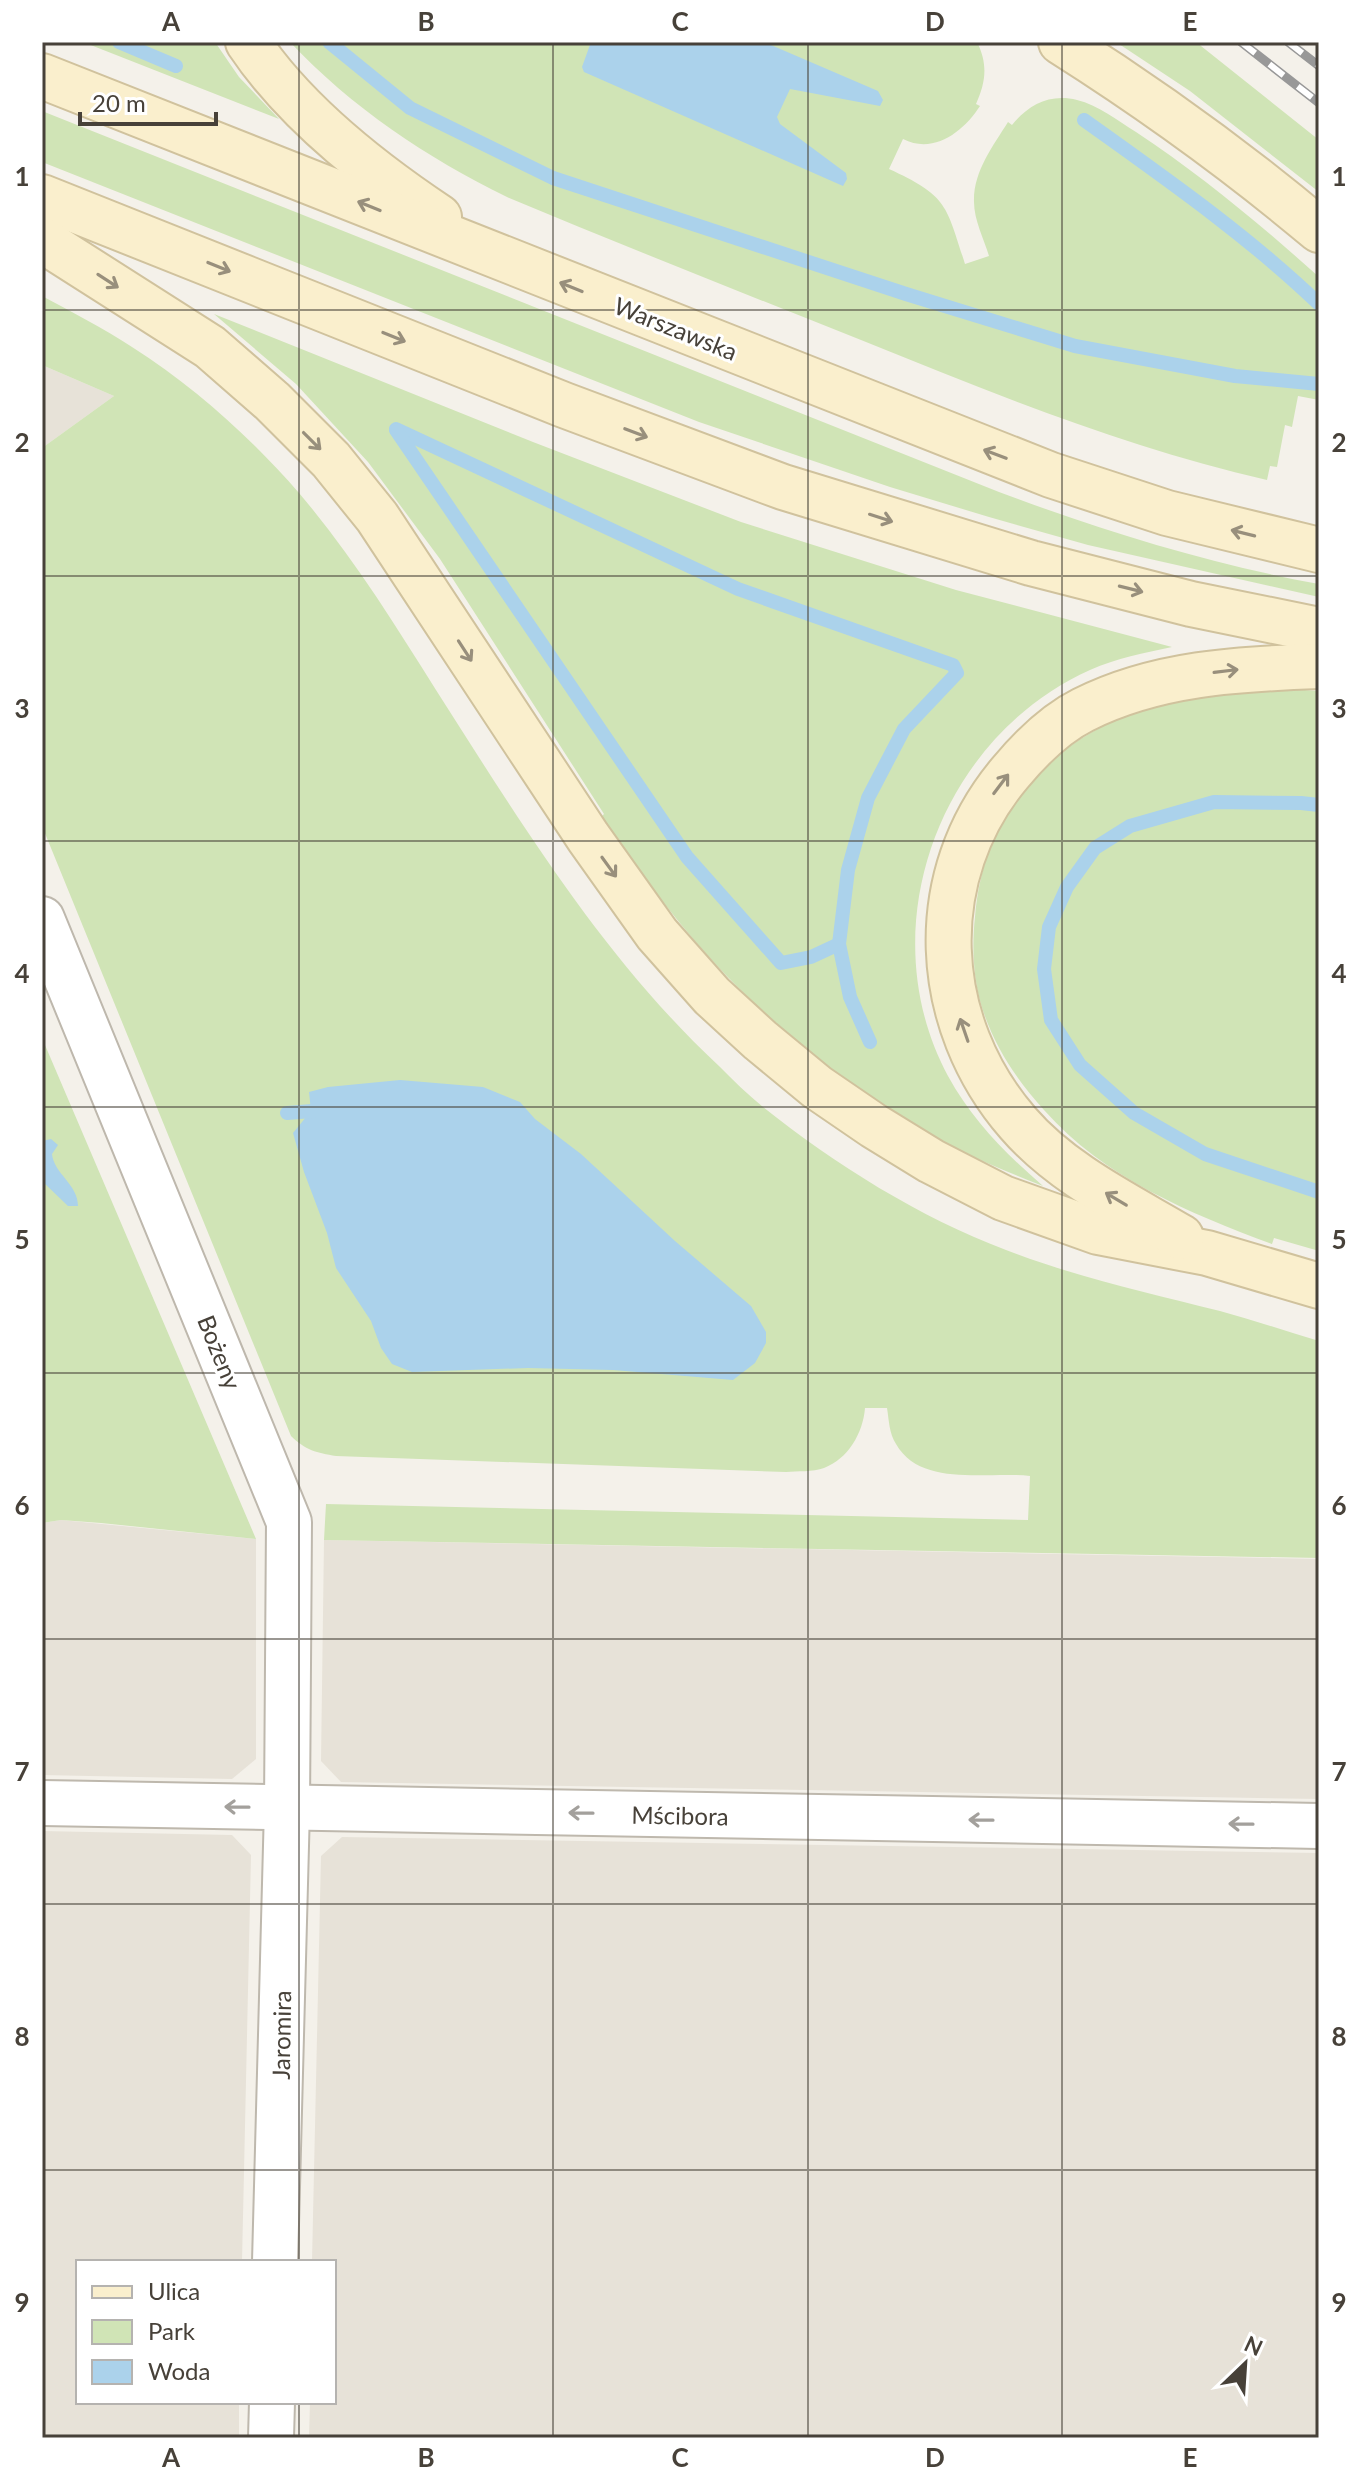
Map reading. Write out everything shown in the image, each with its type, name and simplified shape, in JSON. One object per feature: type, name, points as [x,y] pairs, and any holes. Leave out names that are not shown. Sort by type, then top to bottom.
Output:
[{"type":"main road","points":[[248,42],[286,91],[347,147],[416,202],[519,266]]},
{"type":"main road","points":[[1061,42],[1133,87],[1216,146],[1319,230]]},
{"type":"main road","name":"Warszawska","points":[[42,76],[1051,475],[1167,513],[1319,550]]},
{"type":"main road","points":[[42,197],[564,405],[783,487],[1031,563],[1191,604],[1319,630]]},
{"type":"main road","points":[[42,240],[210,347],[272,401],[331,460],[377,517],[588,837],[657,934],[712,996],[817,1087],[931,1161],[1003,1198],[1098,1232],[1207,1253],[1319,1286]]},
{"type":"main road","points":[[1207,1253],[1087,1181],[1050,1155],[1019,1124],[1000,1099],[978,1064],[963,1031],[948,966],[948,932],[954,894],[971,833],[986,805],[1028,751],[1080,711],[1124,692],[1184,677],[1236,670],[1319,666]]},
{"type":"street","name":"Bożeny","points":[[42,919],[289,1522],[287,1808]]},
{"type":"street","name":"Mścibora","points":[[42,1803],[1319,1826]]},
{"type":"street","name":"Jaromira","points":[[275,2260],[287,1808]]},
{"type":"street","points":[[271,2438],[272,2404]]},
{"type":"shaded area","points":[[42,365],[114,396],[42,448]]},
{"type":"shaded area","points":[[61,1520],[256,1539],[256,1759],[232,1779],[42,1775],[42,1523]]},
{"type":"shaded area","points":[[324,1540],[1319,1559],[1319,1799],[341,1782],[321,1761]]},
{"type":"shaded area","points":[[42,1831],[232,1835],[251,1855],[242,2260],[76,2260],[76,2404],[239,2404],[239,2438],[42,2438]]},
{"type":"shaded area","points":[[342,1837],[1319,1853],[1319,2438],[309,2438],[310,2404],[336,2404],[336,2260],[312,2260],[321,1856]]},
{"type":"green space","points":[[83,42],[215,42],[239,77],[279,119]]},
{"type":"green space","points":[[290,42],[977,42],[984,65],[984,81],[976,104],[980,106],[966,124],[947,138],[926,144],[903,139],[889,169],[923,187],[942,204],[965,264],[989,256],[976,216],[975,191],[985,160],[1008,122],[1012,125],[1040,102],[1067,98],[1085,102],[1115,118],[1184,165],[1319,277],[1319,400],[1298,396],[1292,427],[1285,425],[1277,467],[1270,466],[1267,480],[1112,436],[961,380],[507,197],[391,129],[338,88]]},
{"type":"green space","points":[[1116,42],[1196,42],[1319,140],[1319,192],[1190,91]]},
{"type":"green space","points":[[42,111],[999,492],[1157,545],[1238,567],[1319,584],[1319,597],[1088,545],[890,487],[699,422],[42,162]]},
{"type":"green space","points":[[42,296],[121,340],[178,379],[241,433],[299,493],[371,589],[532,839],[601,935],[677,1024],[763,1107],[879,1188],[974,1237],[1112,1284],[1220,1311],[1319,1341],[1319,1558],[324,1540],[326,1504],[1028,1520],[1030,1476],[957,1475],[922,1467],[907,1458],[896,1444],[887,1408],[865,1408],[853,1444],[833,1464],[815,1470],[786,1472],[336,1456],[312,1450],[291,1436],[42,826],[42,448],[114,396],[42,365]]},
{"type":"green space","points":[[214,314],[741,522],[956,590],[1172,647],[1120,659],[1090,670],[1037,701],[993,741],[958,790],[933,843],[918,901],[916,960],[925,1019],[948,1076],[991,1136],[1043,1186],[965,1152],[887,1108],[793,1038],[709,957],[601,817],[604,814],[440,559],[368,462],[296,384]]},
{"type":"green space","points":[[1276,688],[1319,691],[1319,1251],[1274,1238],[1272,1244],[1179,1206],[1121,1174],[1068,1134],[1023,1085],[991,1031],[978,991],[973,948],[979,887],[986,859],[1010,808],[1046,766],[1094,731],[1136,711],[1205,695]]},
{"type":"green space","points":[[42,1038],[256,1539],[61,1520],[42,1523]]},
{"type":"water","points":[[591,42],[764,42],[878,91],[883,100],[880,106],[790,89],[777,117],[780,124],[846,173],[843,186],[584,72],[582,67]]},
{"type":"water","points":[[400,1080],[483,1087],[520,1102],[535,1119],[581,1154],[751,1306],[766,1332],[766,1343],[755,1363],[733,1380],[613,1370],[528,1368],[412,1372],[392,1364],[381,1348],[371,1321],[336,1268],[293,1133],[311,1111],[309,1092],[328,1087]]},
{"type":"water","points":[[51,1139],[58,1145],[52,1154],[54,1161],[74,1191],[78,1206],[68,1206],[42,1181],[42,1141]]},
{"type":"waterway","points":[[119,42],[176,66]]},
{"type":"waterway","points":[[329,42],[410,108],[553,178],[1075,346],[1235,376],[1319,384]]},
{"type":"waterway","points":[[1084,120],[1234,231],[1319,304]]},
{"type":"waterway","points":[[396,429],[738,589],[953,665],[957,673],[904,729],[868,798],[848,870],[839,944],[850,997],[870,1042]]},
{"type":"waterway","points":[[396,430],[687,857],[781,963],[811,957],[839,944]]},
{"type":"waterway","points":[[1319,805],[1214,802],[1130,826],[1095,848],[1067,887],[1049,927],[1044,969],[1051,1020],[1080,1065],[1134,1113],[1205,1154],[1319,1192]]},
{"type":"waterway","points":[[287,1113],[312,1111]]},
{"type":"railway","points":[[1241,42],[1319,103]]},
{"type":"railway","points":[[1288,42],[1319,66]]}]
